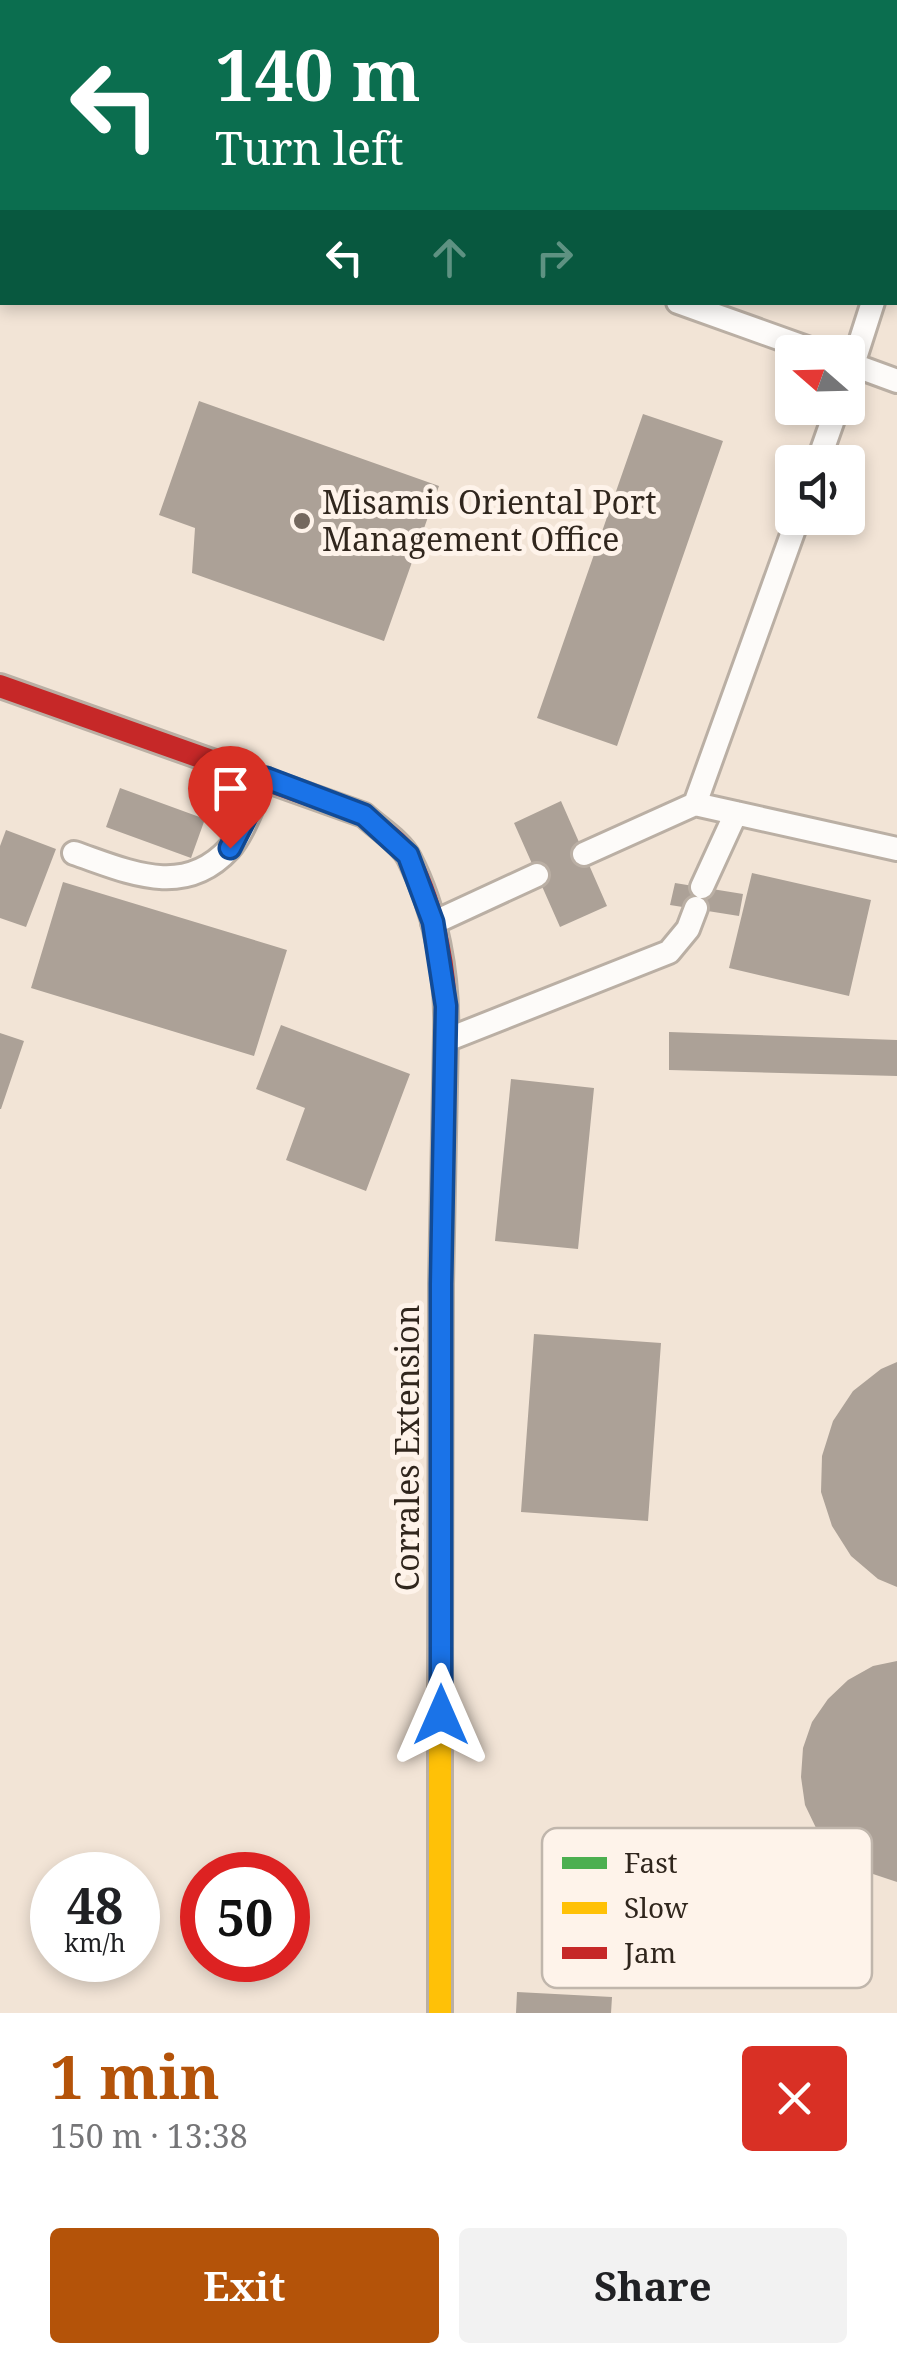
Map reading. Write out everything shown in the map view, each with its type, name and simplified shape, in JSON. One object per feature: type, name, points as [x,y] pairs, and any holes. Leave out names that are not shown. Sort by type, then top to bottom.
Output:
[{"type":"main road","name":"Corrales Extension","points":[[0,686],[364,815],[408,855],[433,922],[446,1006],[441,1284],[440,2013]]},
{"type":"lane","points":[[686,305],[775,337]]},
{"type":"lane","points":[[861,335],[872,305]]},
{"type":"lane","points":[[865,373],[897,381]]},
{"type":"lane","points":[[694,804],[792,535]]},
{"type":"lane","points":[[74,853],[149,878],[190,876],[230,848],[266,778]]},
{"type":"lane","points":[[584,854],[694,804],[897,848]]},
{"type":"lane","points":[[446,1040],[669,952],[688,930],[736,814]]},
{"type":"lane","points":[[433,922],[537,876]]},
{"type":"building","name":"Misamis Oriental Port Management Office","points":[[199,401],[439,486],[384,641],[192,573],[195,528],[159,515]]},
{"type":"building","points":[[643,414],[723,441],[617,746],[537,718]]},
{"type":"building","points":[[120,788],[205,819],[191,858],[106,827]]},
{"type":"building","points":[[561,801],[607,906],[560,927],[514,823]]},
{"type":"building","points":[[6,830],[56,849],[26,927],[0,918],[0,846]]},
{"type":"building","points":[[752,873],[871,900],[849,996],[729,968]]},
{"type":"building","points":[[63,882],[287,950],[254,1056],[31,988]]},
{"type":"building","points":[[675,883],[743,894],[739,916],[670,905]]},
{"type":"building","points":[[281,1025],[410,1074],[366,1191],[286,1160],[305,1108],[256,1089]]},
{"type":"building","points":[[669,1032],[897,1040],[897,1076],[669,1070]]},
{"type":"building","points":[[0,1033],[24,1041],[1,1109],[0,1109]]},
{"type":"building","points":[[511,1079],[594,1088],[578,1249],[495,1241]]},
{"type":"building","points":[[534,1334],[661,1343],[648,1521],[521,1512]]},
{"type":"building","points":[[897,1362],[897,1587],[878,1579],[851,1556],[832,1526],[821,1492],[822,1456],[833,1421],[853,1391]]},
{"type":"building","points":[[897,1661],[897,1882],[872,1874],[872,1828],[816,1828],[805,1805],[801,1777],[803,1748],[812,1722],[848,1680],[873,1666]]},
{"type":"building","points":[[517,1992],[612,1997],[611,2013],[516,2013]]},
{"type":"traffic: fast","points":[[440,1688],[446,1034]]},
{"type":"traffic: slow","points":[[440,1688],[440,2013]]},
{"type":"traffic: jam","points":[[0,686],[364,815],[405,852],[426,899],[442,967],[446,1034]]},
{"type":"place","name":"Misamis Oriental Port Management Office","points":[[302,521]]},
{"type":"route","points":[[230,848],[266,778],[364,815],[408,855],[433,922],[446,1006],[441,1284],[441,1715]]}]
